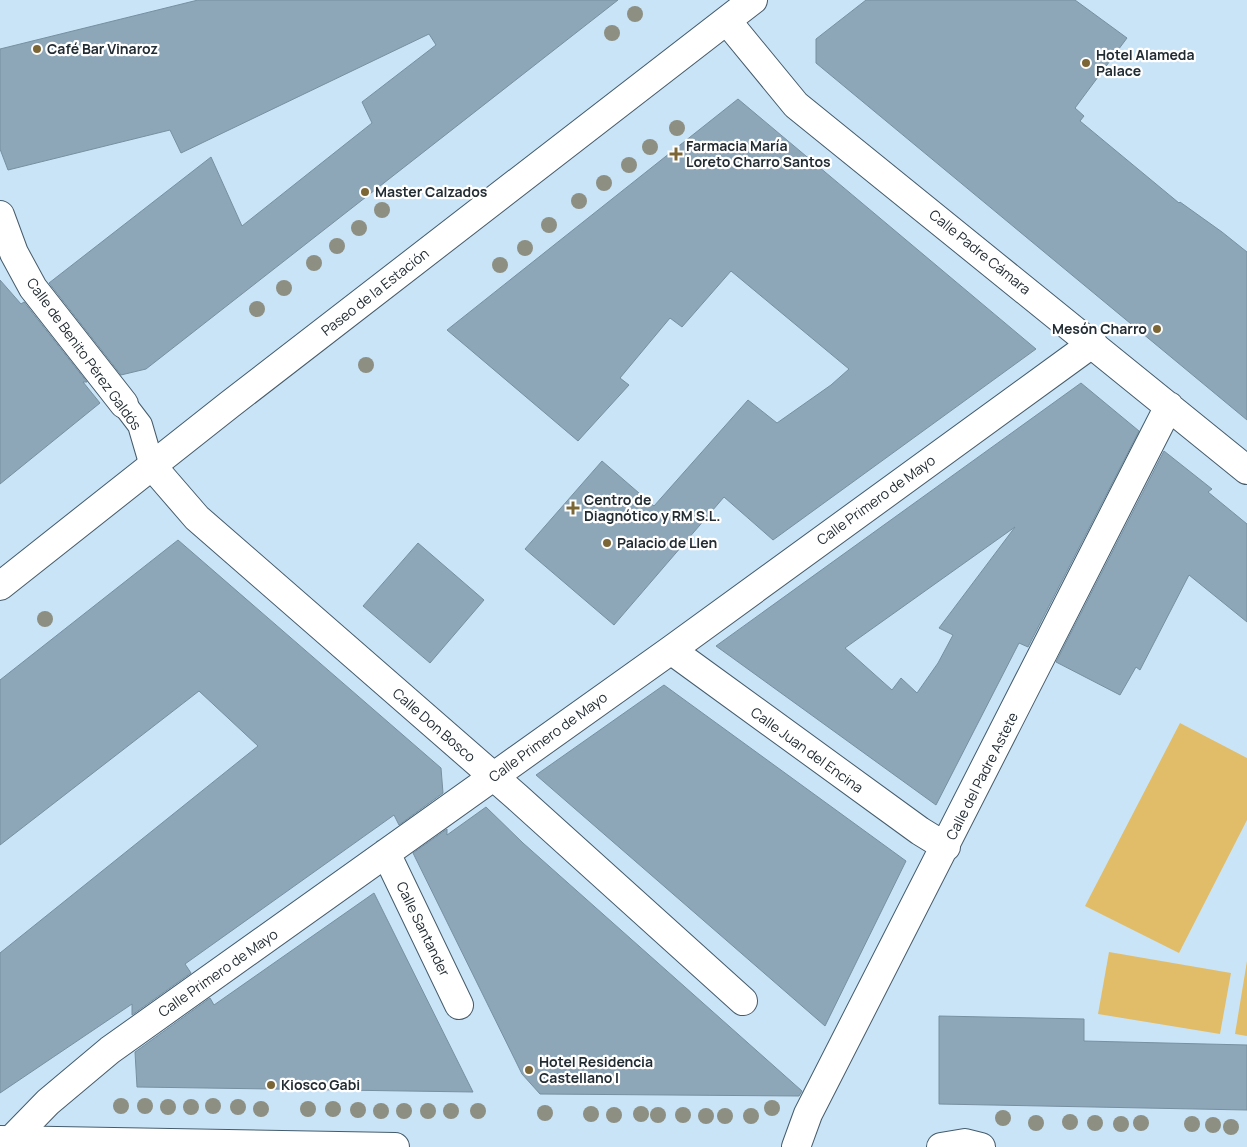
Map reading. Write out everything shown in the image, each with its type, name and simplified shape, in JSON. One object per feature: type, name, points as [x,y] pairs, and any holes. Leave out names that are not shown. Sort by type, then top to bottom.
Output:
[{"type":"street","name":"Paseo de la Estación","points":[[0,586],[567,142],[753,0]]},
{"type":"street","name":"Calle Padre Cámara","points":[[727,21],[796,105],[1093,343],[1247,470]]},
{"type":"street","name":"Calle de Benito Pérez Galdós","points":[[0,215],[14,253],[33,288],[140,425],[152,466]]},
{"type":"street","name":"Calle Primero de Mayo","points":[[6,1140],[110,1050],[671,650],[1093,343]]},
{"type":"street","name":"Calle del Padre Astete","points":[[796,1147],[808,1114],[946,847],[1169,406]]},
{"type":"street","name":"Calle Don Bosco","points":[[152,466],[197,518],[743,1001]]},
{"type":"street","name":"Calle Juan del Encina","points":[[671,650],[920,831],[946,847]]},
{"type":"street","name":"Calle Santander","points":[[386,853],[459,1005]]},
{"type":"street","points":[[6,1140],[395,1147]]},
{"type":"street","points":[[941,1147],[965,1143],[981,1147]]},
{"type":"shaded area","points":[[1180,723],[1247,758],[1247,820],[1179,953],[1085,906]]},
{"type":"shaded area","points":[[1109,952],[1231,973],[1220,1034],[1098,1014]]},
{"type":"shaded area","points":[[1247,961],[1247,1036],[1235,1034]]},
{"type":"building","points":[[198,0],[618,0],[146,369],[121,375],[49,283],[211,157],[242,226],[372,123],[362,102],[436,45],[429,34],[181,153],[170,130],[8,170],[0,149],[0,49]]},
{"type":"building","points":[[866,0],[1075,0],[1127,38],[1075,108],[1084,116],[1080,121],[1179,203],[1222,232],[1247,252],[1247,420],[816,63],[816,39]]},
{"type":"building","points":[[738,99],[1036,349],[773,540],[724,497],[614,625],[525,549],[602,461],[654,506],[748,400],[777,423],[831,385],[849,369],[731,271],[682,327],[670,318],[620,378],[629,385],[578,441],[447,330]]},
{"type":"building","points":[[0,280],[21,304],[24,302],[87,382],[83,382],[100,403],[0,484]]},
{"type":"building","points":[[1081,383],[1139,431],[1028,647],[1019,643],[936,805],[716,646]],"holes":[[[1015,527],[939,628],[953,635],[938,663],[917,693],[901,678],[892,690],[845,648]]]},
{"type":"building","points":[[1164,451],[1212,489],[1208,492],[1247,524],[1247,622],[1189,575],[1140,670],[1136,667],[1120,695],[1056,662]]},
{"type":"building","points":[[178,540],[441,768],[443,793],[399,825],[394,815],[185,964],[191,973],[132,1015],[132,1004],[0,1093],[0,953],[258,746],[199,691],[0,845],[0,680]]},
{"type":"building","points":[[418,543],[484,600],[430,663],[363,606]]},
{"type":"building","points":[[664,685],[906,861],[825,1026],[536,775]]},
{"type":"building","points":[[486,807],[523,843],[802,1091],[799,1096],[540,1094],[522,1074],[413,853],[447,829],[447,835]]},
{"type":"building","points":[[374,893],[473,1092],[137,1087],[135,1052],[210,998],[214,1005]]},
{"type":"building","points":[[939,1016],[1084,1019],[1084,1041],[1247,1045],[1247,1110],[939,1104]]},
{"type":"place","name":"Café Bar Vinaroz","points":[[37,49]]},
{"type":"place","name":"Hotel Alameda Palace","points":[[1086,63]]},
{"type":"place","name":"Farmacia María Loreto Charro Santos","points":[[676,154]]},
{"type":"place","name":"Master Calzados","points":[[365,192]]},
{"type":"place","name":"Mesón Charro","points":[[1157,329]]},
{"type":"place","name":"Centro de Diagnótico y RM S.L.","points":[[573,508]]},
{"type":"place","name":"Palacio de Llen","points":[[607,543]]},
{"type":"place","name":"Hotel Residencia Castellano I","points":[[529,1070]]},
{"type":"place","name":"Kiosco Gabi","points":[[271,1085]]}]
